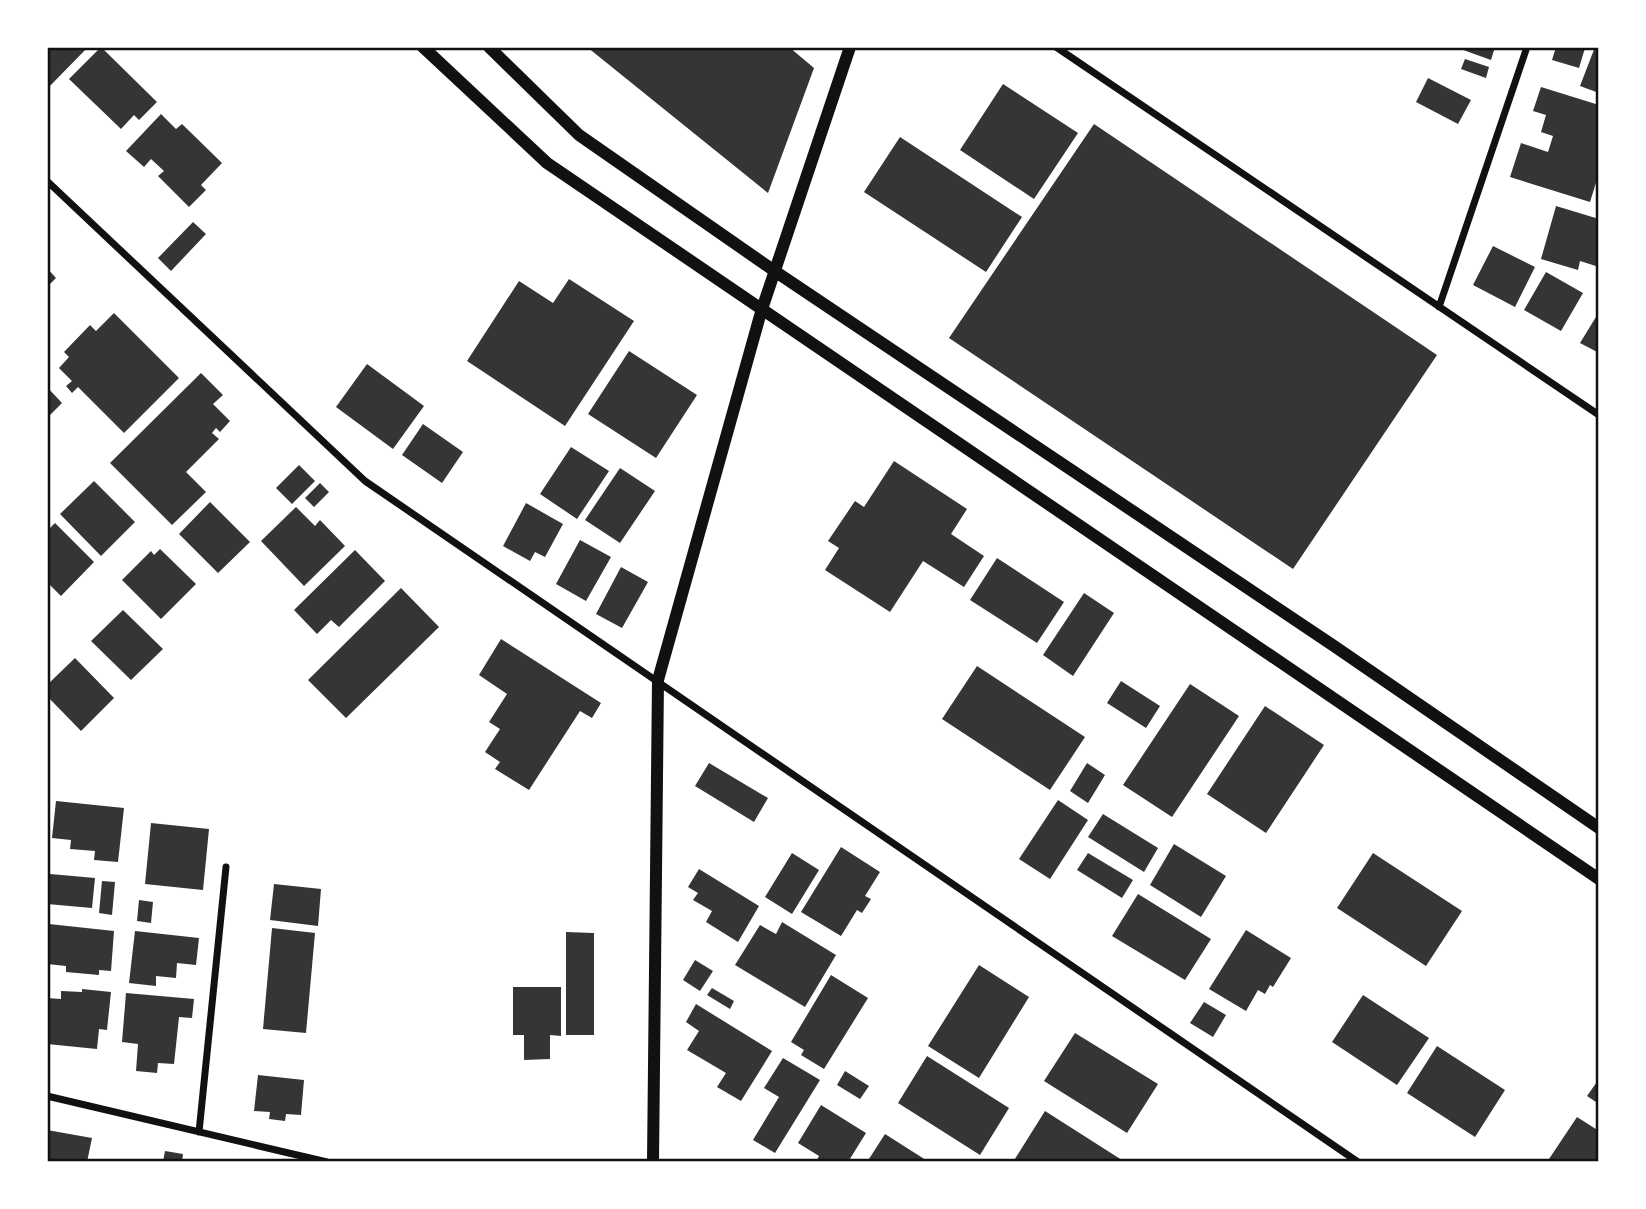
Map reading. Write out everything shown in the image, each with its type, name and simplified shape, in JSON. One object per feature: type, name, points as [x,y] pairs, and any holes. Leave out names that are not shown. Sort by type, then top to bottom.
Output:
[{"type":"street","points":[[423,47],[547,163],[761,312],[1599,879]]},
{"type":"street","points":[[489,47],[579,135],[776,272],[1334,646],[1599,828]]},
{"type":"street","points":[[653,1162],[658,680],[761,312],[850,47]]},
{"type":"street","points":[[1056,47],[1599,415]]},
{"type":"street","points":[[1439,307],[1527,47]]},
{"type":"street","points":[[47,181],[365,481],[1358,1162]]},
{"type":"street","points":[[199,1132],[226,867]]},
{"type":"street","points":[[47,1096],[327,1162]]},
{"type":"building","points":[[47,47],[88,47],[47,89]]},
{"type":"building","points":[[101,47],[157,102],[139,120],[134,115],[121,129],[69,79]]},
{"type":"building","points":[[587,47],[789,47],[814,68],[768,193]]},
{"type":"building","points":[[1455,47],[1495,47],[1491,60]]},
{"type":"building","points":[[1556,47],[1585,48],[1579,68],[1552,60]]},
{"type":"building","points":[[1595,47],[1599,49],[1599,93],[1580,86]]},
{"type":"building","points":[[1465,59],[1489,67],[1486,78],[1461,69]]},
{"type":"building","points":[[1428,78],[1471,100],[1458,124],[1416,102]]},
{"type":"building","points":[[1003,84],[1078,133],[1034,199],[960,150]]},
{"type":"building","points":[[1541,87],[1599,105],[1599,173],[1590,202],[1510,177],[1521,143],[1548,152],[1553,136],[1541,132],[1546,115],[1533,111]]},
{"type":"building","points":[[161,114],[176,129],[182,124],[222,163],[201,185],[206,190],[189,207],[158,176],[164,171],[151,159],[144,167],[126,151]]},
{"type":"building","points":[[1094,124],[1437,355],[1293,569],[949,338]]},
{"type":"building","points":[[900,137],[1022,217],[986,272],[864,192]]},
{"type":"building","points":[[1556,206],[1599,219],[1599,267],[1580,261],[1578,270],[1541,259]]},
{"type":"building","points":[[193,222],[206,234],[171,271],[158,258]]},
{"type":"building","points":[[1493,246],[1535,267],[1515,307],[1473,285]]},
{"type":"building","points":[[47,268],[56,278],[47,287]]},
{"type":"building","points":[[1546,272],[1583,293],[1561,331],[1524,310]]},
{"type":"building","points":[[569,279],[634,321],[565,426],[467,361],[519,281],[553,303]]},
{"type":"building","points":[[1599,312],[1599,353],[1580,343]]},
{"type":"building","points":[[114,313],[179,378],[124,433],[78,387],[72,393],[66,386],[72,381],[59,368],[69,357],[64,352],[90,325],[96,331]]},
{"type":"building","points":[[629,351],[697,395],[656,458],[588,414]]},
{"type":"building","points":[[367,364],[424,406],[393,449],[336,407]]},
{"type":"building","points":[[201,373],[223,395],[213,404],[230,421],[220,432],[216,428],[212,433],[219,439],[186,472],[206,492],[172,525],[110,463]]},
{"type":"building","points":[[47,387],[62,403],[47,418]]},
{"type":"building","points":[[423,424],[463,452],[442,483],[402,455]]},
{"type":"building","points":[[571,447],[609,471],[577,519],[540,494]]},
{"type":"building","points":[[894,461],[967,509],[951,534],[984,556],[964,587],[923,561],[890,612],[825,570],[839,548],[828,541],[855,501],[864,507]]},
{"type":"building","points":[[299,465],[315,481],[292,504],[276,488]]},
{"type":"building","points":[[620,468],[655,491],[620,543],[585,520]]},
{"type":"building","points":[[94,481],[135,522],[101,556],[60,514]]},
{"type":"building","points":[[320,483],[329,492],[314,507],[305,498]]},
{"type":"building","points":[[210,502],[250,542],[218,573],[179,534]]},
{"type":"building","points":[[526,503],[563,524],[545,557],[535,552],[530,561],[503,546]]},
{"type":"building","points":[[296,507],[315,526],[320,520],[345,546],[304,586],[261,541]]},
{"type":"building","points":[[55,523],[94,562],[61,596],[47,582],[47,531]]},
{"type":"building","points":[[580,540],[611,557],[586,601],[556,584]]},
{"type":"building","points":[[160,549],[196,584],[161,619],[122,580],[151,551],[154,555]]},
{"type":"building","points":[[355,550],[385,581],[339,627],[331,620],[317,634],[294,610]]},
{"type":"building","points":[[997,558],[1064,602],[1037,643],[970,600]]},
{"type":"building","points":[[621,567],[648,582],[622,628],[596,614]]},
{"type":"building","points":[[401,588],[439,627],[346,718],[308,680]]},
{"type":"building","points":[[1084,593],[1114,613],[1073,676],[1043,655]]},
{"type":"building","points":[[123,610],[163,649],[131,680],[91,641]]},
{"type":"building","points":[[501,639],[601,703],[592,718],[580,711],[529,790],[495,769],[500,762],[485,752],[500,729],[489,722],[507,694],[479,675]]},
{"type":"building","points":[[75,658],[114,698],[81,731],[47,696],[47,685]]},
{"type":"building","points":[[977,666],[1085,737],[1050,790],[942,719]]},
{"type":"building","points":[[1121,681],[1160,706],[1146,728],[1107,703]]},
{"type":"building","points":[[1190,684],[1239,716],[1172,817],[1123,785]]},
{"type":"building","points":[[1265,706],[1324,745],[1266,833],[1207,794]]},
{"type":"building","points":[[709,763],[768,798],[754,822],[695,786]]},
{"type":"building","points":[[1087,763],[1105,775],[1088,803],[1070,791]]},
{"type":"building","points":[[1058,800],[1088,820],[1050,879],[1019,859]]},
{"type":"building","points":[[56,801],[124,808],[118,862],[94,860],[95,851],[70,849],[71,840],[52,838]]},
{"type":"building","points":[[1103,814],[1158,848],[1144,872],[1088,837]]},
{"type":"building","points":[[151,823],[209,829],[203,890],[145,884]]},
{"type":"building","points":[[1174,844],[1226,876],[1201,917],[1150,885]]},
{"type":"building","points":[[841,847],[880,872],[865,896],[871,899],[862,913],[857,910],[841,936],[801,912]]},
{"type":"building","points":[[792,853],[819,870],[792,914],[765,897]]},
{"type":"building","points":[[1088,853],[1133,880],[1122,898],[1077,870]]},
{"type":"building","points":[[1373,853],[1462,911],[1426,966],[1337,908]]},
{"type":"building","points":[[699,869],[759,906],[738,942],[706,922],[712,911],[693,900],[698,893],[688,887]]},
{"type":"building","points":[[50,874],[95,878],[92,908],[47,904]]},
{"type":"building","points":[[102,881],[115,882],[112,915],[99,913]]},
{"type":"building","points":[[274,884],[321,889],[318,926],[270,920]]},
{"type":"building","points":[[1138,894],[1211,939],[1185,980],[1112,936]]},
{"type":"building","points":[[139,900],[153,902],[151,923],[137,921]]},
{"type":"building","points":[[782,922],[836,955],[805,1007],[735,965],[760,925],[776,934]]},
{"type":"building","points":[[49,924],[114,931],[111,971],[99,970],[99,975],[66,972],[66,966],[47,964]]},
{"type":"building","points":[[272,928],[315,933],[306,1033],[263,1029]]},
{"type":"building","points":[[1246,930],[1291,958],[1273,987],[1270,985],[1265,994],[1258,990],[1246,1011],[1209,989]]},
{"type":"building","points":[[135,931],[199,938],[196,965],[177,963],[176,978],[156,976],[156,986],[129,983]]},
{"type":"building","points":[[566,932],[594,933],[594,1035],[566,1035]]},
{"type":"building","points":[[695,960],[713,971],[700,991],[683,980]]},
{"type":"building","points":[[979,965],[1029,997],[979,1078],[928,1046]]},
{"type":"building","points":[[831,975],[868,998],[824,1069],[801,1055],[804,1050],[791,1042]]},
{"type":"building","points":[[513,987],[561,987],[561,1036],[550,1035],[550,1059],[524,1060],[524,1035],[513,1035]]},
{"type":"building","points":[[712,988],[734,1001],[730,1009],[707,995]]},
{"type":"building","points":[[82,989],[111,992],[107,1030],[99,1029],[97,1049],[47,1044],[47,998],[61,999],[61,991],[82,992]]},
{"type":"building","points":[[126,993],[194,999],[192,1018],[179,1017],[174,1064],[158,1063],[157,1073],[136,1071],[138,1044],[122,1042]]},
{"type":"building","points":[[1363,995],[1429,1038],[1397,1085],[1332,1042]]},
{"type":"building","points":[[1204,1002],[1226,1015],[1213,1037],[1190,1023]]},
{"type":"building","points":[[696,1004],[772,1051],[741,1101],[717,1087],[726,1073],[687,1050],[699,1031],[686,1022]]},
{"type":"building","points":[[1075,1033],[1158,1084],[1127,1133],[1044,1081]]},
{"type":"building","points":[[1437,1046],[1505,1090],[1475,1137],[1407,1093]]},
{"type":"building","points":[[927,1056],[1009,1108],[980,1155],[898,1103]]},
{"type":"building","points":[[783,1058],[820,1080],[775,1153],[753,1140],[779,1097],[764,1088]]},
{"type":"building","points":[[845,1071],[869,1086],[860,1099],[837,1085]]},
{"type":"building","points":[[258,1075],[304,1080],[301,1115],[286,1114],[285,1121],[269,1119],[270,1112],[254,1111]]},
{"type":"building","points":[[1599,1079],[1599,1104],[1587,1096]]},
{"type":"building","points":[[821,1105],[866,1133],[848,1162],[816,1162],[819,1156],[798,1143]]},
{"type":"building","points":[[1045,1111],[1125,1162],[1013,1162]]},
{"type":"building","points":[[1577,1117],[1599,1131],[1599,1162],[1547,1162]]},
{"type":"building","points":[[47,1130],[92,1138],[87,1162],[47,1162]]},
{"type":"building","points":[[885,1134],[929,1162],[867,1162]]},
{"type":"building","points":[[165,1151],[183,1154],[182,1162],[163,1162]]}]
